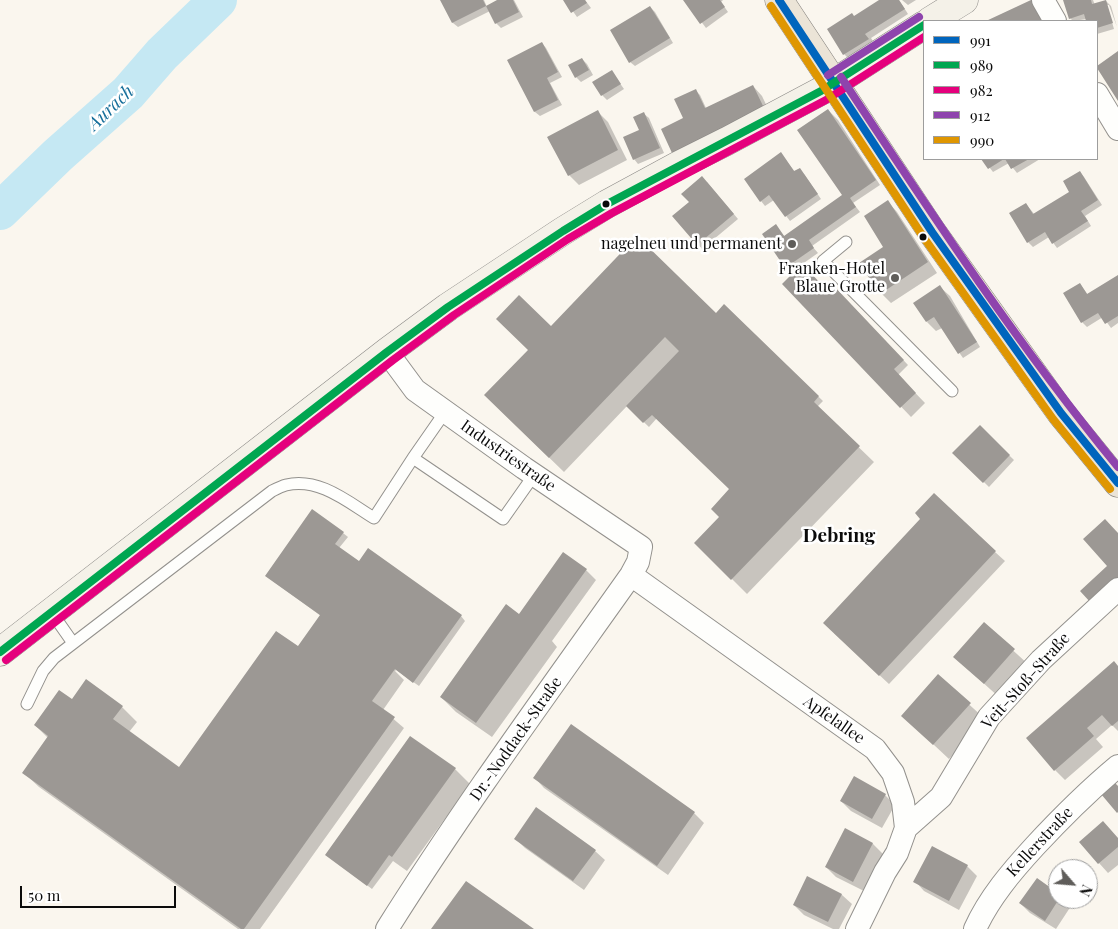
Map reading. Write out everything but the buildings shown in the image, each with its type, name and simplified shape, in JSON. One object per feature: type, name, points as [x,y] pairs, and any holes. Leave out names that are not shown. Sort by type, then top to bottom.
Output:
[{"type":"main road","points":[[780,0],[932,232],[1061,414],[1118,483]]},
{"type":"street","points":[[932,20],[964,0]]},
{"type":"street","points":[[1044,0],[1055,20]]},
{"type":"street","points":[[0,652],[50,611],[349,380],[448,307],[525,255],[607,204],[736,137],[833,83],[923,26]]},
{"type":"street","points":[[1098,96],[1118,129]]},
{"type":"street","name":"Industriestraße","points":[[387,352],[416,390],[534,475],[641,547]]},
{"type":"street","name":"Dr.-Noddack-Straße","points":[[387,929],[487,780],[631,575],[638,562],[641,547]]},
{"type":"street","name":"Apfelallee","points":[[631,575],[875,748],[893,773],[903,802],[906,828],[896,853],[857,929]]},
{"type":"street","name":"Veit-Stoß-Straße","points":[[906,828],[941,797],[990,717],[1040,660],[1118,589]]},
{"type":"street","name":"Kellerstraße","points":[[975,929],[979,919],[1008,876],[1092,788],[1118,766]]},
{"type":"lane","points":[[846,242],[823,261],[952,391]]},
{"type":"lane","points":[[27,704],[44,671],[54,658],[272,491],[286,485],[307,484],[331,491],[374,518],[445,412]]},
{"type":"lane","points":[[413,458],[504,519],[534,475]]},
{"type":"lane","points":[[50,611],[73,643]]},
{"type":"waterway","name":"Aurach","points":[[0,211],[58,155],[128,93],[162,54],[218,0]]},
{"type":"transit line","name":"991","points":[[779,0],[932,232],[1061,413],[1118,483]]},
{"type":"transit line","name":"990","points":[[771,6],[924,238],[1053,419],[1110,489]]},
{"type":"transit line","name":"912","points":[[828,75],[919,17]]},
{"type":"transit line","name":"989","points":[[0,652],[387,352],[448,307],[607,204],[821,91],[923,26]]},
{"type":"transit line","name":"982","points":[[6,660],[393,360],[454,315],[568,239],[612,213],[826,100],[923,38]]},
{"type":"transit line","name":"912","points":[[841,77],[1009,325],[1118,467]]},
{"type":"place","name":"nagelneu und permanent","points":[[792,244]]},
{"type":"place","name":"Franken-Hotel Blaue Grotte","points":[[895,278]]},
{"type":"district","name":"Debring","points":[[839,536]]}]
